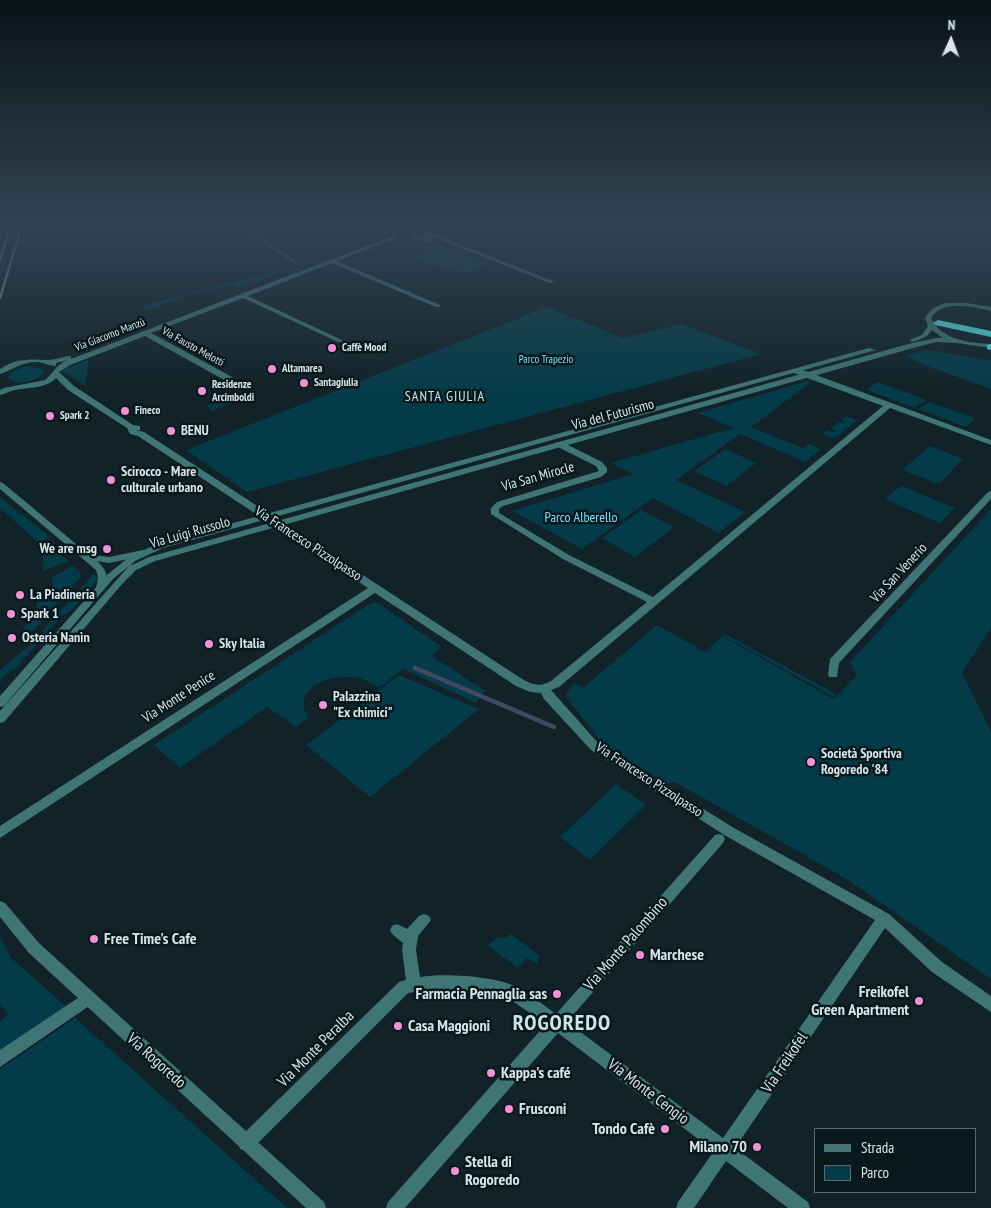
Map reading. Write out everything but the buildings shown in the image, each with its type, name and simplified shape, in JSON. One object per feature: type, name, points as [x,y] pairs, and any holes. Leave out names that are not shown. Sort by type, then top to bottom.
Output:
[{"type":"highway","points":[[934,320],[955,321],[990,337]]},
{"type":"highway","points":[[934,320],[990,337]]},
{"type":"street","name":"Via Giacomo Manzù","points":[[0,372],[22,362],[37,360],[49,362],[75,356],[260,284]]},
{"type":"street","name":"Via Giacomo Manzù","points":[[35,385],[50,379],[56,371],[67,363],[270,284]]},
{"type":"street","points":[[387,284],[438,306]]},
{"type":"street","points":[[242,295],[340,341]]},
{"type":"street","points":[[990,337],[958,341],[943,335],[934,320],[941,307],[954,305],[991,309]]},
{"type":"street","name":"Via del Futurismo","points":[[266,518],[916,339],[924,336],[934,320]]},
{"type":"street","name":"Via Fausto Melotti","points":[[145,333],[231,380]]},
{"type":"street","name":"Via del Futurismo","points":[[276,524],[928,342],[958,341]]},
{"type":"street","name":"Via Francesco Pizzolpasso","points":[[49,362],[71,388],[131,427],[133,432],[141,434],[515,680],[530,689],[545,689],[548,696],[595,747],[730,832],[884,918],[937,967],[991,1005]]},
{"type":"street","points":[[797,371],[991,443]]},
{"type":"street","points":[[0,384],[15,388]]},
{"type":"street","name":"Via Francesco Pizzolpasso","points":[[35,385],[71,388]]},
{"type":"street","points":[[0,393],[6,389],[35,385]]},
{"type":"street","points":[[545,689],[555,684],[889,405]]},
{"type":"street","name":"Via San Mirocle","points":[[559,444],[599,464],[603,468],[603,472],[500,504],[494,509],[495,514],[566,556],[653,601]]},
{"type":"street","points":[[0,485],[84,555],[102,573],[101,588]]},
{"type":"street","name":"Via San Venerio","points":[[833,674],[834,662],[991,494]]},
{"type":"street","name":"Via Luigi Russolo","points":[[0,703],[120,568],[143,553],[160,546],[266,518]]},
{"type":"street","name":"Via Luigi Russolo","points":[[0,719],[133,568],[166,554],[276,524]]},
{"type":"street","points":[[84,555],[96,559],[109,560],[143,553]]},
{"type":"street","name":"Via Monte Penice","points":[[0,833],[376,588]]},
{"type":"street","name":"Via Monte Palombino","points":[[394,1208],[719,838]]},
{"type":"street","name":"Via Rogoredo","points":[[0,907],[34,948],[87,999],[318,1208]]},
{"type":"street","name":"Via Freikofel","points":[[684,1208],[884,918]]},
{"type":"street","points":[[414,984],[409,950],[410,940],[412,933],[424,920]]},
{"type":"street","points":[[397,930],[410,940]]},
{"type":"street","name":"Via Monte Peralba","points":[[246,1143],[404,987],[430,982],[490,985]]},
{"type":"street","name":"Via Monte Cengio","points":[[490,985],[512,992],[556,1023],[802,1208]]},
{"type":"street","points":[[0,1059],[87,999]]},
{"type":"green space","points":[[222,284],[231,285],[189,294],[147,310],[141,307]]},
{"type":"green space","points":[[233,284],[249,284],[240,288]]},
{"type":"green space","name":"Parco Trapezio","points":[[547,307],[623,338],[681,324],[761,354],[247,492],[186,450]]},
{"type":"green space","points":[[926,350],[991,361],[991,389],[904,356]]},
{"type":"green space","points":[[89,359],[85,385],[62,370]]},
{"type":"green space","points":[[29,366],[43,369],[43,374],[22,383],[9,379],[9,376],[15,370]]},
{"type":"green space","name":"Parco Alberello","points":[[807,381],[811,382],[751,427],[803,448],[809,444],[821,449],[805,462],[740,434],[676,480],[745,512],[719,533],[653,498],[582,549],[512,511],[633,474],[611,463],[733,428],[698,413]]},
{"type":"green space","points":[[877,382],[927,400],[915,408],[867,390]]},
{"type":"green space","points":[[236,394],[242,399],[212,411],[206,405]]},
{"type":"green space","points":[[929,402],[975,418],[966,427],[918,409]]},
{"type":"green space","points":[[846,416],[857,420],[834,439],[823,434],[828,430],[833,432],[835,430],[831,428],[839,422],[844,423],[841,420]]},
{"type":"green space","points":[[930,446],[963,459],[939,484],[902,470]]},
{"type":"green space","points":[[725,449],[756,463],[726,486],[694,471]]},
{"type":"green space","points":[[901,486],[955,508],[940,523],[885,499]]},
{"type":"green space","points":[[0,497],[50,537],[39,543],[0,508]]},
{"type":"green space","name":"Società Sportiva Rogoredo '84","points":[[991,509],[991,628],[962,673],[991,732],[991,979],[845,878],[675,782],[666,784],[602,743],[565,695],[575,683],[583,688],[657,625],[705,652],[722,636],[834,699],[857,675],[850,662]]},
{"type":"green space","points":[[641,510],[674,527],[635,557],[602,538]]},
{"type":"green space","points":[[45,543],[69,561],[43,571],[43,549],[39,545]]},
{"type":"green space","points":[[73,566],[80,572],[80,578],[22,641],[24,627],[36,612],[37,594],[53,588],[52,577]]},
{"type":"green space","points":[[94,573],[98,578],[95,583],[70,612],[63,615],[16,668],[0,680],[0,670],[31,644]]},
{"type":"green space","points":[[371,603],[377,603],[441,646],[432,656],[485,691],[476,703],[403,669],[379,688],[354,677],[335,678],[325,681],[309,690],[305,698],[304,707],[308,718],[296,727],[267,707],[180,768],[154,745]]},
{"type":"green space","points":[[725,634],[836,694],[834,697],[722,635]]},
{"type":"green space","points":[[399,675],[479,709],[370,797],[306,745]]},
{"type":"green space","points":[[616,784],[646,805],[590,860],[560,837]]},
{"type":"green space","points":[[511,934],[540,956],[537,964],[527,958],[518,968],[487,945],[497,938],[506,938]]},
{"type":"green space","points":[[0,936],[11,958],[68,1008],[0,1055],[0,1021],[9,1014],[0,1005]]},
{"type":"green space","points":[[75,1018],[287,1208],[0,1208],[0,1069]]},
{"type":"waterway","points":[[415,668],[554,727]]},
{"type":"railway","points":[[0,298],[4,284]]},
{"type":"place","name":"Caffè Mood","points":[[332,348]]},
{"type":"place","name":"Altamarea","points":[[272,369]]},
{"type":"place","name":"Santagiulia","points":[[304,383]]},
{"type":"place","name":"Residenze Arcimboldi","points":[[202,391]]},
{"type":"place","name":"Fineco","points":[[125,411]]},
{"type":"place","name":"Spark 2","points":[[50,416]]},
{"type":"place","name":"BENU","points":[[171,431]]},
{"type":"place","name":"Scirocco - Mare culturale urbano","points":[[111,480]]},
{"type":"place","name":"We are msg","points":[[107,549]]},
{"type":"place","name":"La Piadineria","points":[[20,595]]},
{"type":"place","name":"Spark 1","points":[[11,614]]},
{"type":"place","name":"Osteria Nanìn","points":[[12,638]]},
{"type":"place","name":"Sky Italia","points":[[209,644]]},
{"type":"place","name":"Palazzina \"Ex chimici\"","points":[[323,705]]},
{"type":"place","name":"Società Sportiva Rogoredo '84","points":[[811,762]]},
{"type":"place","name":"Free Time's Cafe","points":[[94,939]]},
{"type":"place","name":"Marchese","points":[[640,955]]},
{"type":"place","name":"Farmacia Pennaglia sas","points":[[557,994]]},
{"type":"place","name":"Freikofel Green Apartment","points":[[919,1001]]},
{"type":"place","name":"Casa Maggioni","points":[[398,1026]]},
{"type":"place","name":"Kappa's café","points":[[491,1073]]},
{"type":"place","name":"Frusconi","points":[[509,1109]]},
{"type":"place","name":"Tondo Cafè","points":[[665,1129]]},
{"type":"place","name":"Milano 70","points":[[757,1147]]},
{"type":"place","name":"Stella di Rogoredo","points":[[455,1171]]},
{"type":"district","name":"SANTA GIULIA","points":[[445,397]]},
{"type":"district","name":"ROGOREDO","points":[[562,1024]]}]
